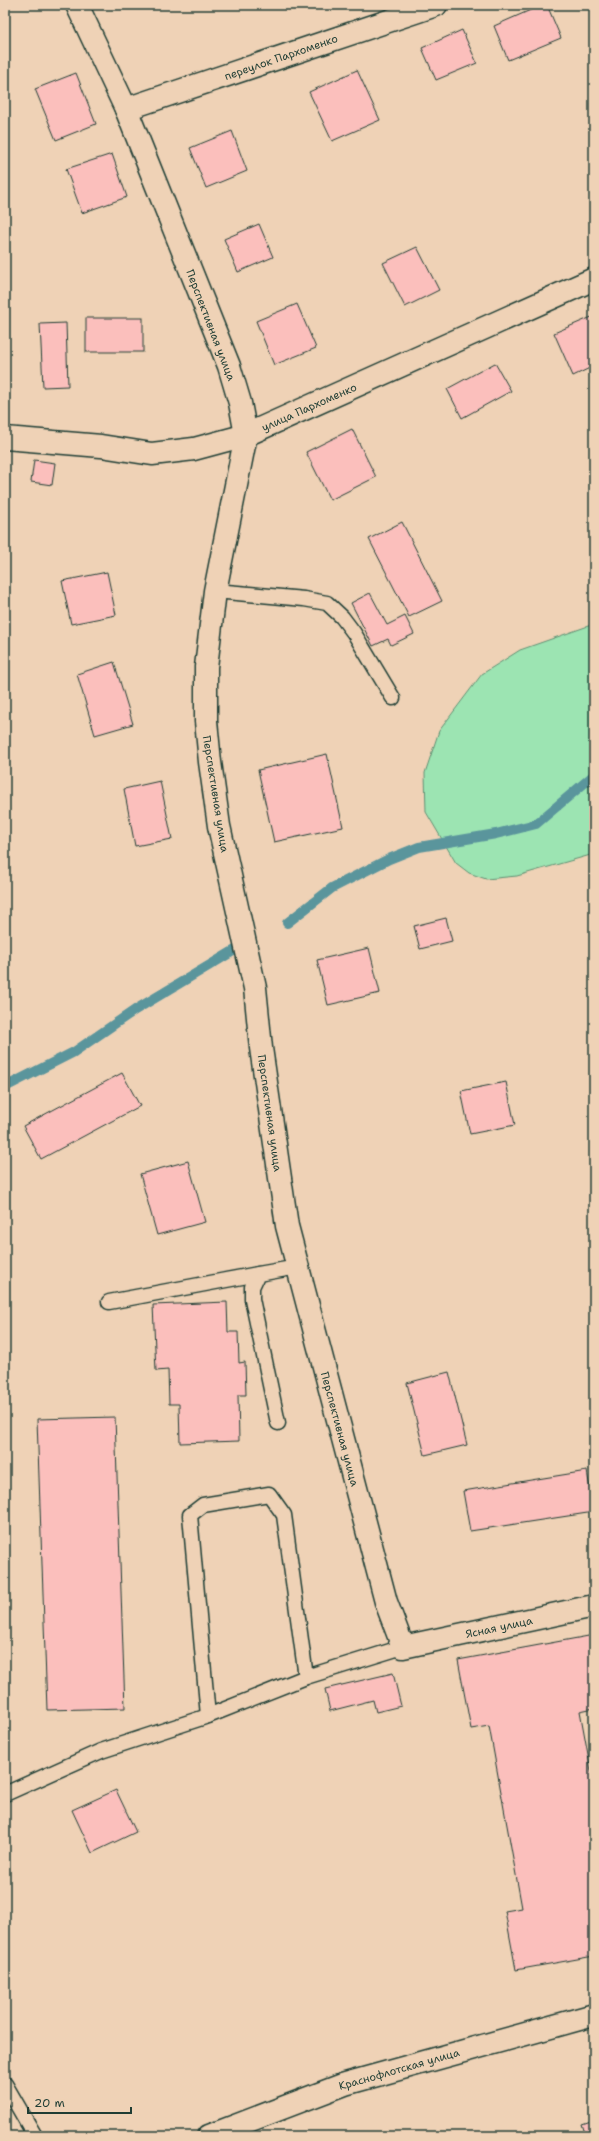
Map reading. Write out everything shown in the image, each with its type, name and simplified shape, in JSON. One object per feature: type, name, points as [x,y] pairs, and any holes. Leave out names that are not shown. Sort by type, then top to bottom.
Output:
[{"type":"street","name":"Перспективная улица","points":[[76,5],[126,109],[229,366],[240,404],[246,435],[215,591],[206,667],[206,721],[210,762],[219,826],[255,988],[271,1118],[287,1226],[386,1602],[403,1647]]},
{"type":"street","name":"переулок Пархоменко","points":[[126,109],[436,5]]},
{"type":"street","name":"улица Пархоменко","points":[[5,438],[100,446],[152,454],[194,449],[246,435],[594,279]]},
{"type":"street","name":"Ясная улица","points":[[403,1647],[594,1606]]},
{"type":"street","name":"Краснофлотская улица","points":[[209,2136],[345,2084],[594,2015]]},
{"type":"lane","points":[[215,591],[297,598],[327,603],[342,617],[354,633],[393,698]]},
{"type":"lane","points":[[109,1302],[298,1267]]},
{"type":"lane","points":[[258,1274],[252,1288],[252,1299],[278,1423]]},
{"type":"lane","points":[[208,1716],[190,1515],[203,1505],[269,1494],[284,1515],[306,1678]]},
{"type":"lane","points":[[5,1794],[101,1752],[208,1716],[306,1678],[403,1647]]},
{"type":"lane","points":[[5,2084],[35,2136]]},
{"type":"green space","points":[[594,624],[594,854],[517,876],[486,879],[469,873],[456,863],[426,812],[425,773],[439,731],[482,674],[520,650]]},
{"type":"building","points":[[542,5],[547,5],[561,38],[508,60],[494,26]]},
{"type":"building","points":[[462,30],[477,63],[436,80],[422,48]]},
{"type":"building","points":[[357,70],[380,120],[332,141],[309,92]]},
{"type":"building","points":[[76,73],[96,124],[56,140],[35,89]]},
{"type":"building","points":[[232,131],[247,171],[206,188],[190,148]]},
{"type":"building","points":[[112,154],[127,197],[82,213],[66,169]]},
{"type":"building","points":[[259,224],[273,257],[238,272],[224,239]]},
{"type":"building","points":[[417,247],[439,290],[405,307],[383,263]]},
{"type":"building","points":[[297,304],[316,348],[274,365],[256,321]]},
{"type":"building","points":[[594,316],[594,366],[573,376],[554,333]]},
{"type":"building","points":[[86,318],[143,318],[143,352],[86,352]]},
{"type":"building","points":[[66,323],[68,386],[43,387],[40,324]]},
{"type":"building","points":[[495,363],[511,391],[462,418],[447,389]]},
{"type":"building","points":[[352,429],[376,477],[330,500],[306,452]]},
{"type":"building","points":[[34,460],[55,463],[52,485],[31,482]]},
{"type":"building","points":[[402,522],[442,601],[409,617],[369,539]]},
{"type":"building","points":[[107,572],[116,615],[71,624],[62,581]]},
{"type":"building","points":[[370,593],[387,625],[405,616],[414,634],[391,645],[388,639],[373,646],[351,603]]},
{"type":"building","points":[[114,662],[133,724],[95,735],[77,674]]},
{"type":"building","points":[[327,754],[343,827],[274,842],[258,770]]},
{"type":"building","points":[[160,781],[172,839],[135,846],[124,789]]},
{"type":"building","points":[[446,918],[452,941],[420,949],[414,926]]},
{"type":"building","points":[[369,948],[380,993],[328,1005],[317,960]]},
{"type":"building","points":[[122,1073],[140,1106],[41,1159],[23,1126]]},
{"type":"building","points":[[506,1082],[515,1125],[470,1134],[461,1091]]},
{"type":"building","points":[[188,1161],[205,1222],[157,1235],[140,1174]]},
{"type":"building","points":[[227,1302],[228,1332],[238,1332],[239,1363],[245,1362],[246,1395],[238,1395],[239,1441],[180,1443],[179,1404],[169,1404],[168,1370],[156,1371],[153,1305]]},
{"type":"building","points":[[449,1372],[467,1445],[425,1455],[407,1383]]},
{"type":"building","points":[[115,1417],[125,1708],[47,1710],[37,1419]]},
{"type":"building","points":[[587,1471],[594,1512],[470,1531],[463,1491]]},
{"type":"building","points":[[594,1635],[594,1708],[580,1711],[594,1787],[594,1956],[516,1970],[505,1911],[522,1908],[489,1726],[471,1729],[458,1660]]},
{"type":"building","points":[[393,1673],[401,1706],[376,1712],[373,1700],[330,1711],[325,1689]]},
{"type":"building","points":[[116,1790],[136,1832],[92,1853],[72,1810]]},
{"type":"building","points":[[594,2120],[594,2136],[586,2136],[582,2124]]},
{"type":"waterway","points":[[287,923],[332,888],[389,859],[419,847],[496,834],[536,824],[594,775]]},
{"type":"waterway","points":[[5,1087],[74,1052],[135,1010],[240,947]]}]
